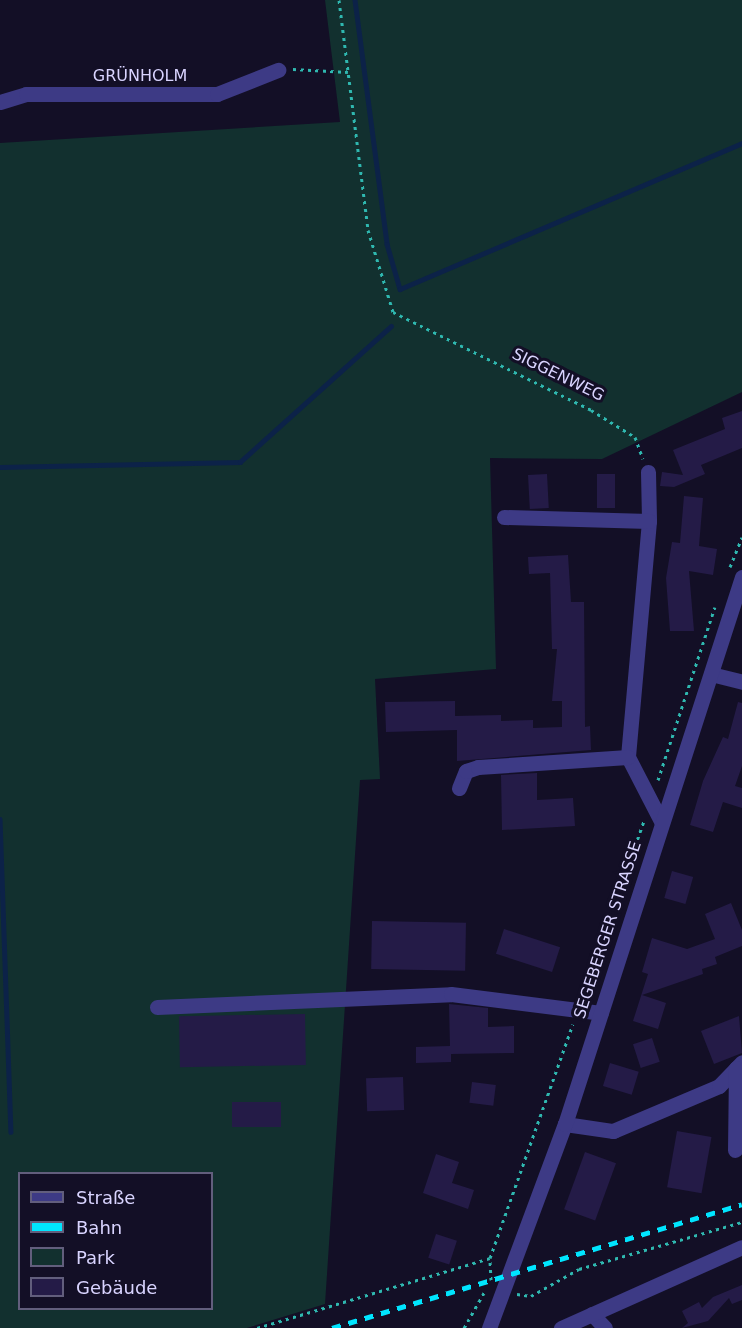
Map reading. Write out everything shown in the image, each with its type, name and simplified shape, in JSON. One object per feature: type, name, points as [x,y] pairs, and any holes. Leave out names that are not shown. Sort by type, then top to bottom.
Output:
[{"type":"street","name":"GRÜNHOLM","points":[[0,102],[26,94],[217,94],[278,70]]},
{"type":"street","points":[[648,472],[649,520],[628,758],[650,806],[661,821]]},
{"type":"street","points":[[504,517],[649,520]]},
{"type":"street","name":"SEGEBERGER STRASSE","points":[[489,1328],[504,1293],[565,1124],[661,821],[711,674],[736,618],[736,573]]},
{"type":"street","points":[[711,674],[742,682]]},
{"type":"street","points":[[459,788],[466,771],[478,767],[628,758]]},
{"type":"street","points":[[157,1007],[451,994],[601,1013]]},
{"type":"street","points":[[565,1124],[613,1131],[719,1086],[739,1065]]},
{"type":"street","points":[[735,1150],[739,1065]]},
{"type":"street","points":[[561,1328],[742,1247]]},
{"type":"street","points":[[592,1314],[605,1328]]},
{"type":"path","name":"SIGGENWEG","points":[[339,0],[368,230],[393,312],[591,410],[635,437],[648,472]]},
{"type":"path","points":[[278,70],[348,72]]},
{"type":"path","points":[[736,573],[742,537]]},
{"type":"path","points":[[464,1328],[491,1282],[490,1258],[650,806],[717,602]]},
{"type":"path","points":[[504,1293],[531,1296],[579,1269],[742,1222]]},
{"type":"path","points":[[257,1328],[490,1258]]},
{"type":"green space","points":[[325,0],[742,0],[742,392],[602,459],[490,458],[496,669],[375,679],[380,779],[360,780],[325,1304],[247,1328],[0,1328],[0,143],[340,122]]},
{"type":"building","points":[[742,411],[742,448],[701,465],[705,474],[674,487],[660,486],[662,472],[683,475],[673,450],[725,429],[722,418]]},
{"type":"building","points":[[547,474],[549,508],[530,509],[528,475]]},
{"type":"building","points":[[597,474],[615,474],[615,508],[597,508]]},
{"type":"building","points":[[684,496],[703,498],[699,546],[717,549],[713,575],[689,571],[694,631],[670,631],[666,578],[672,542],[680,543]]},
{"type":"building","points":[[568,555],[571,602],[584,602],[585,727],[590,726],[591,750],[457,761],[457,730],[386,732],[385,702],[455,701],[455,716],[501,715],[501,721],[533,720],[533,728],[562,727],[562,701],[552,701],[557,649],[552,649],[550,573],[529,574],[528,557]]},
{"type":"building","points":[[738,702],[742,703],[742,766],[735,786],[742,788],[742,808],[723,802],[713,832],[690,825],[703,781],[723,737],[728,739]]},
{"type":"building","points":[[537,773],[537,800],[573,798],[575,826],[502,830],[501,775]]},
{"type":"building","points":[[672,871],[693,877],[685,904],[664,898]]},
{"type":"building","points":[[731,903],[742,930],[742,946],[715,957],[717,964],[702,969],[703,974],[642,995],[666,1003],[658,1029],[633,1021],[648,974],[642,972],[652,938],[687,949],[715,939],[705,914]]},
{"type":"building","points":[[372,921],[466,923],[465,971],[371,969]]},
{"type":"building","points":[[504,929],[560,947],[552,972],[496,954]]},
{"type":"building","points":[[449,1004],[488,1008],[488,1027],[514,1026],[514,1053],[451,1054],[451,1062],[416,1063],[416,1047],[450,1046]]},
{"type":"building","points":[[305,1014],[306,1065],[180,1067],[179,1016]]},
{"type":"building","points":[[739,1016],[742,1053],[714,1064],[701,1031]]},
{"type":"building","points":[[652,1038],[660,1062],[641,1068],[633,1044]]},
{"type":"building","points":[[610,1063],[639,1072],[632,1095],[603,1086]]},
{"type":"building","points":[[403,1077],[404,1110],[367,1111],[366,1078]]},
{"type":"building","points":[[472,1082],[496,1085],[493,1106],[469,1103]]},
{"type":"building","points":[[232,1102],[281,1102],[281,1127],[232,1127]]},
{"type":"building","points":[[677,1131],[711,1137],[702,1193],[667,1187]]},
{"type":"building","points":[[585,1152],[616,1163],[595,1221],[564,1209]]},
{"type":"building","points":[[436,1154],[459,1162],[452,1183],[474,1190],[468,1209],[423,1193]]},
{"type":"building","points":[[436,1234],[457,1241],[449,1265],[428,1258]]},
{"type":"building","points":[[742,1285],[742,1300],[732,1304],[729,1298],[708,1321],[682,1328],[688,1323],[682,1311],[699,1302],[702,1308],[713,1297]]},
{"type":"waterway","points":[[355,0],[387,244],[400,289],[742,143]]},
{"type":"waterway","points":[[0,467],[240,462],[391,326]]},
{"type":"waterway","points":[[0,819],[11,1132]]},
{"type":"railway","points":[[332,1328],[742,1204]]}]
